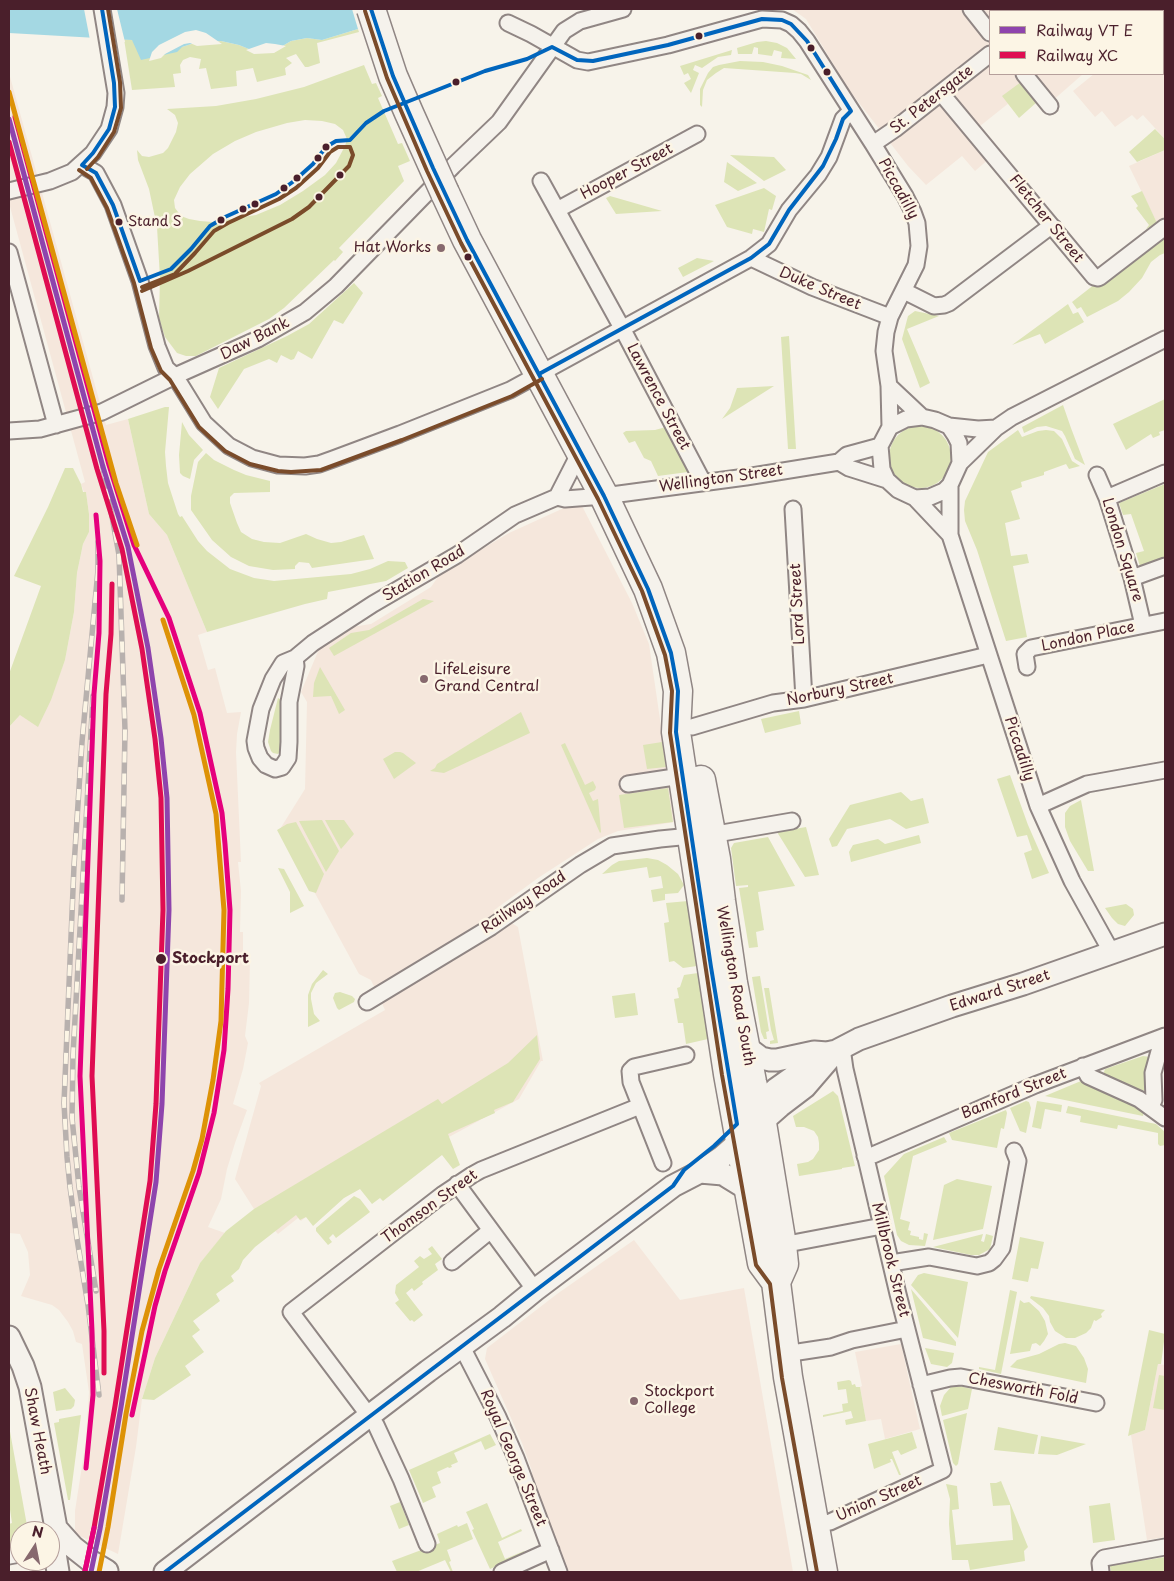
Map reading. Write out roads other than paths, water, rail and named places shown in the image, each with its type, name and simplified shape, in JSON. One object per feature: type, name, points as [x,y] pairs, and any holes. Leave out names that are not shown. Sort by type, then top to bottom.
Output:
[{"type":"highway","name":"Wellington Road South","points":[[371,9],[393,76],[445,193],[467,240],[604,496],[648,589],[671,653],[678,691],[692,727],[692,774],[701,835],[728,1074],[749,1123],[782,1245],[784,1264],[776,1282]]},
{"type":"highway","name":"Wellington Road South","points":[[678,691],[676,732],[692,774]]},
{"type":"highway","name":"Wellington Road South","points":[[701,835],[745,1046],[749,1123],[749,1190],[762,1263],[776,1282],[786,1354],[823,1572]]},
{"type":"main road","name":"Edward Street","points":[[749,1123],[805,1087],[835,1050],[952,1006],[1023,984],[1165,934]]},
{"type":"main road","points":[[745,1046],[761,1058],[770,1060],[835,1050]]},
{"type":"main road","points":[[165,1572],[673,1186],[700,1172],[749,1123]]},
{"type":"main road","points":[[673,1186],[684,1170],[749,1123]]},
{"type":"main road","points":[[700,1172],[723,1174],[749,1190]]},
{"type":"main road","name":"Shaw Heath","points":[[10,1344],[30,1387],[50,1521]]},
{"type":"main road","points":[[60,1544],[73,1547],[108,1572]]},
{"type":"main road","points":[[75,1572],[87,1568],[98,1568],[108,1572]]},
{"type":"street","points":[[9,191],[62,177],[82,165],[93,153],[109,129],[114,113],[116,93],[102,9]]},
{"type":"street","name":"Daw Bank","points":[[9,431],[40,429],[102,412],[284,325],[311,307],[355,266],[502,118],[564,31],[580,21],[624,9]]},
{"type":"street","points":[[971,9],[989,32]]},
{"type":"street","name":"Piccadilly","points":[[552,47],[577,60],[593,61],[668,45],[762,19],[782,20],[791,24],[799,31],[905,196],[917,223],[919,236],[918,256],[914,272],[890,317],[886,332],[884,351],[889,386],[890,427]]},
{"type":"street","points":[[508,23],[552,47]]},
{"type":"street","name":"St. Petersgate","points":[[873,144],[989,55]]},
{"type":"street","points":[[1025,75],[1050,106]]},
{"type":"street","name":"Fletcher Street","points":[[941,93],[1089,272],[1098,278],[1165,227]]},
{"type":"street","points":[[82,165],[96,173],[113,205],[142,290],[157,346],[166,368],[175,376],[204,423],[229,446],[244,454],[260,461],[291,466],[319,464],[510,390],[751,258],[769,244],[789,210],[818,175],[828,157],[843,119],[851,111]]},
{"type":"street","name":"Hooper Street","points":[[557,210],[698,134]]},
{"type":"street","name":"Lawrence Street","points":[[541,181],[622,328],[702,482]]},
{"type":"street","points":[[904,290],[934,306],[949,303],[1047,230],[1053,228]]},
{"type":"street","points":[[9,252],[56,425]]},
{"type":"street","name":"Duke Street","points":[[751,258],[812,287],[890,317]]},
{"type":"street","points":[[996,428],[978,429],[949,426],[922,417],[906,419],[890,427],[880,446],[882,469],[887,480],[898,490],[915,498],[930,497],[944,491],[950,485],[960,462],[996,428],[1036,404],[1165,339]]},
{"type":"street","points":[[889,386],[922,417]]},
{"type":"street","points":[[949,426],[959,443],[960,462]]},
{"type":"street","name":"Wellington Street","points":[[604,496],[839,462],[847,455],[880,446]]},
{"type":"street","points":[[557,496],[580,452]]},
{"type":"street","points":[[839,462],[850,468],[887,480]]},
{"type":"street","points":[[1107,498],[1165,473]]},
{"type":"street","name":"London Square","points":[[1097,475],[1107,498],[1132,578],[1143,625]]},
{"type":"street","name":"Piccadilly","points":[[950,485],[950,535],[1038,806],[1072,881],[1112,953]]},
{"type":"street","name":"Station Road","points":[[295,658],[296,666],[290,696],[288,758],[282,767],[275,769],[266,765],[260,758],[256,748],[259,717],[268,690],[283,664],[295,658],[313,643],[357,614],[457,556],[508,519],[557,496],[565,499],[604,496]]},
{"type":"street","name":"Piccadilly","points":[[915,498],[950,535]]},
{"type":"street","name":"Lord Street","points":[[793,509],[804,699]]},
{"type":"street","points":[[1132,578],[1165,566]]},
{"type":"street","name":"London Place","points":[[1027,667],[1025,654],[1031,648],[1165,622]]},
{"type":"street","name":"Norbury Street","points":[[692,727],[766,705],[804,699],[988,654]]},
{"type":"street","points":[[268,690],[290,696]]},
{"type":"street","points":[[1038,806],[1087,784],[1165,770]]},
{"type":"street","points":[[628,784],[692,774]]},
{"type":"street","name":"Railway Road","points":[[367,1002],[491,926],[580,865],[612,846],[792,821]]},
{"type":"street","points":[[1151,1106],[1154,1100],[1153,1073],[1164,1036]]},
{"type":"street","name":"Bamford Street","points":[[865,1156],[878,1153],[961,1116],[1083,1066],[1164,1036]]},
{"type":"street","name":"Millbrook Street","points":[[835,1050],[845,1069],[891,1264],[943,1470]]},
{"type":"street","points":[[663,1164],[629,1073],[634,1067],[686,1055]]},
{"type":"street","points":[[1083,1066],[1088,1076],[1151,1106],[1165,1118]]},
{"type":"street","name":"Thomson Street","points":[[370,1416],[292,1312],[457,1184],[481,1170],[640,1106]]},
{"type":"street","points":[[891,1264],[929,1257],[977,1266],[989,1264],[1002,1248],[1018,1162],[1014,1151]]},
{"type":"street","points":[[457,1184],[535,1290]]},
{"type":"street","points":[[782,1245],[882,1226]]},
{"type":"street","points":[[452,1262],[491,1230]]},
{"type":"street","points":[[786,1354],[831,1347],[852,1340],[907,1328]]},
{"type":"street","name":"Royal George Street","points":[[462,1347],[516,1458],[559,1572]]},
{"type":"street","name":"Chesworth Fold","points":[[921,1384],[961,1377],[1096,1403]]},
{"type":"street","points":[[370,1416],[382,1434],[427,1544]]},
{"type":"street","name":"Union Street","points":[[815,1525],[834,1520],[943,1470]]},
{"type":"street","points":[[1101,1566],[1108,1556],[1165,1547]]},
{"type":"street","points":[[502,1572],[551,1550]]},
{"type":"water","points":[[9,9],[352,9],[358,29],[322,40],[307,38],[291,41],[274,51],[254,51],[221,41],[191,44],[182,47],[177,52],[141,60],[132,40],[9,33]]},
{"type":"railway","points":[[103,467],[119,555],[125,730],[122,900]]},
{"type":"railway","points":[[98,542],[98,576]]},
{"type":"railway","points":[[98,570],[82,742],[74,866],[64,1103],[70,1187],[88,1305],[99,1395]]},
{"type":"railway","points":[[93,696],[73,1055],[72,1118],[79,1187],[96,1291]]},
{"type":"rail line","name":"XC","points":[[9,142],[97,469],[122,549],[142,649],[155,739],[161,798],[163,910],[156,1104],[150,1181],[115,1406],[85,1571]]},
{"type":"rail line","name":"XC","points":[[104,1373],[104,1331],[92,1076],[106,694],[111,634],[112,584]]},
{"type":"place","name":"Stand S","points":[[119,222]]},
{"type":"place","name":"Hat Works","points":[[441,248]]},
{"type":"place","name":"LifeLeisure Grand Central","points":[[424,679]]},
{"type":"place","name":"Stockport","points":[[161,959]]},
{"type":"place","name":"Stockport College","points":[[634,1401]]}]
